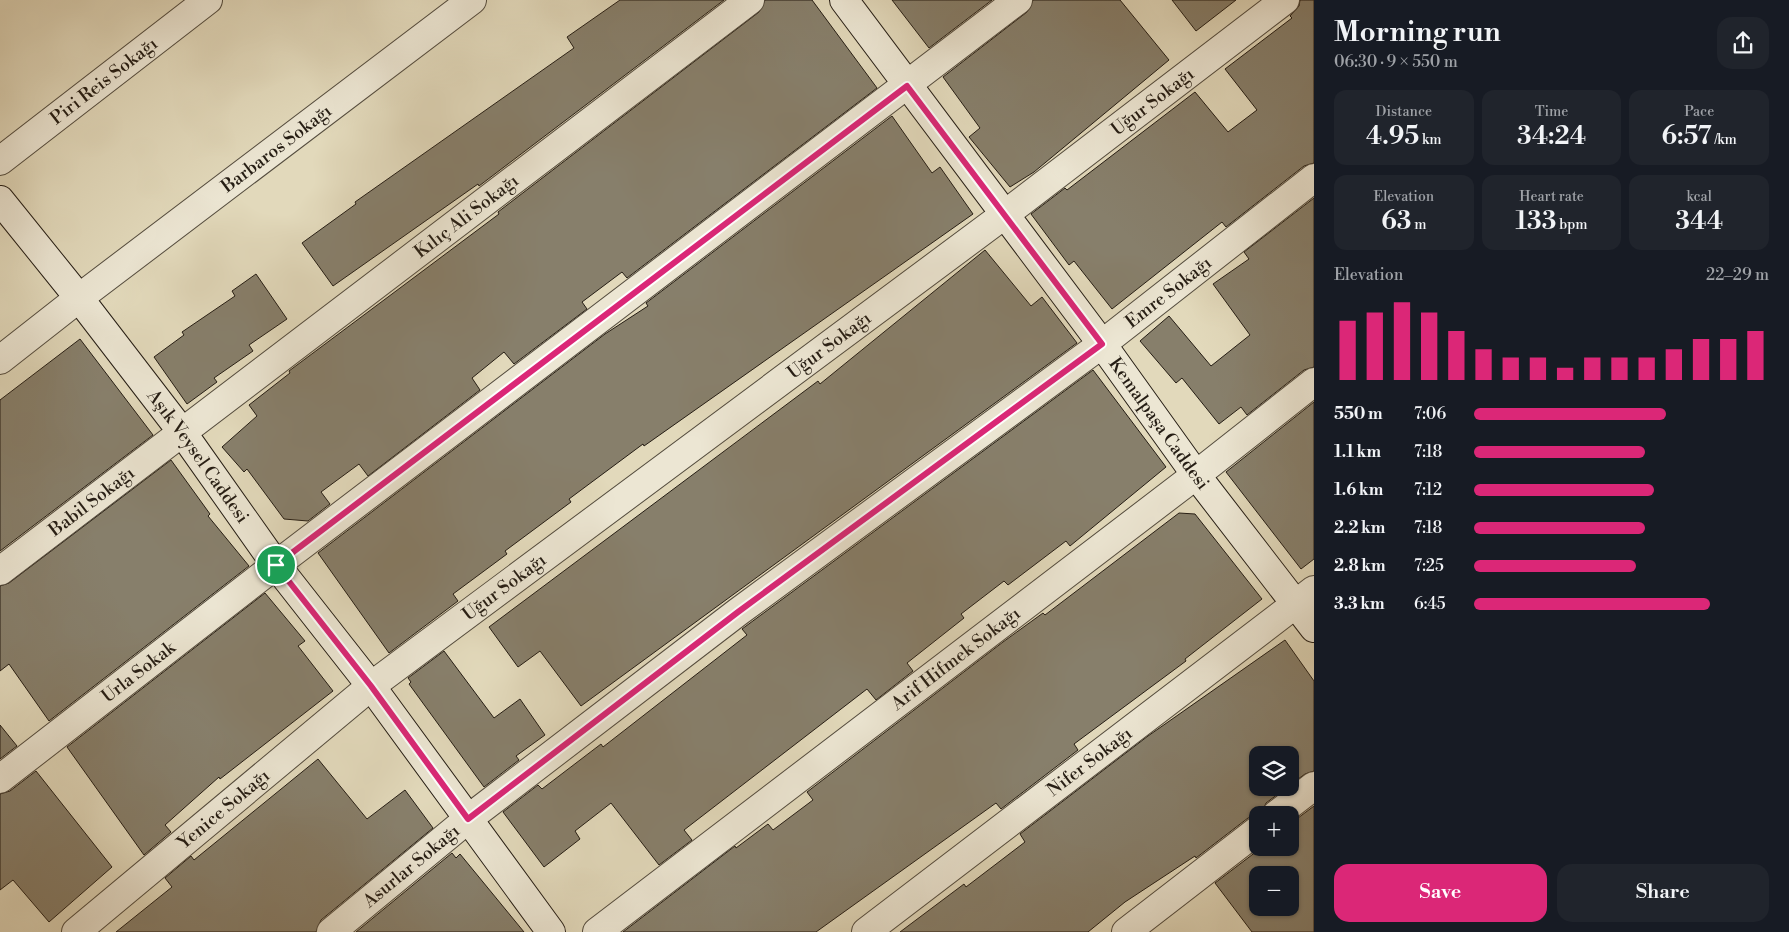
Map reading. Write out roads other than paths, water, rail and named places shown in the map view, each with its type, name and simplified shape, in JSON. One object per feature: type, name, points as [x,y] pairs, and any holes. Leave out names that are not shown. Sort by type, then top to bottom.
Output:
[{"type":"street","name":"Piri Reis Sokağı","points":[[0,161],[208,0]]},
{"type":"street","name":"Barbaros Sokağı","points":[[0,360],[472,0]]},
{"type":"street","name":"Kılıç Ali Sokağı","points":[[182,432],[750,0]]},
{"type":"street","name":"Kemalpaşa Caddesi","points":[[844,0],[1102,344],[1196,475],[1305,598],[1314,628]]},
{"type":"street","name":"Urla Sokak","points":[[0,779],[276,565],[1018,0]]},
{"type":"street","name":"Uğur Sokağı","points":[[371,686],[1004,214],[1285,0]]},
{"type":"street","name":"Emre Sokağı","points":[[468,819],[738,612],[1102,344],[1314,178]]},
{"type":"street","name":"Aşık Veysel Caddesi","points":[[0,200],[79,298],[182,432],[276,565],[371,686],[551,932]]},
{"type":"street","name":"Arif Hifmek Sokağı","points":[[597,932],[1196,475],[1314,382]]},
{"type":"street","name":"Babil Sokağı","points":[[0,571],[182,432]]},
{"type":"street","name":"Nifer Sokağı","points":[[866,932],[1305,598]]},
{"type":"street","name":"Yenice Sokağı","points":[[76,932],[371,686]]},
{"type":"street","points":[[1288,806],[1314,786]]},
{"type":"street","name":"Asurlar Sokağı","points":[[331,932],[468,819]]},
{"type":"street","points":[[1126,932],[1249,837]]}]
